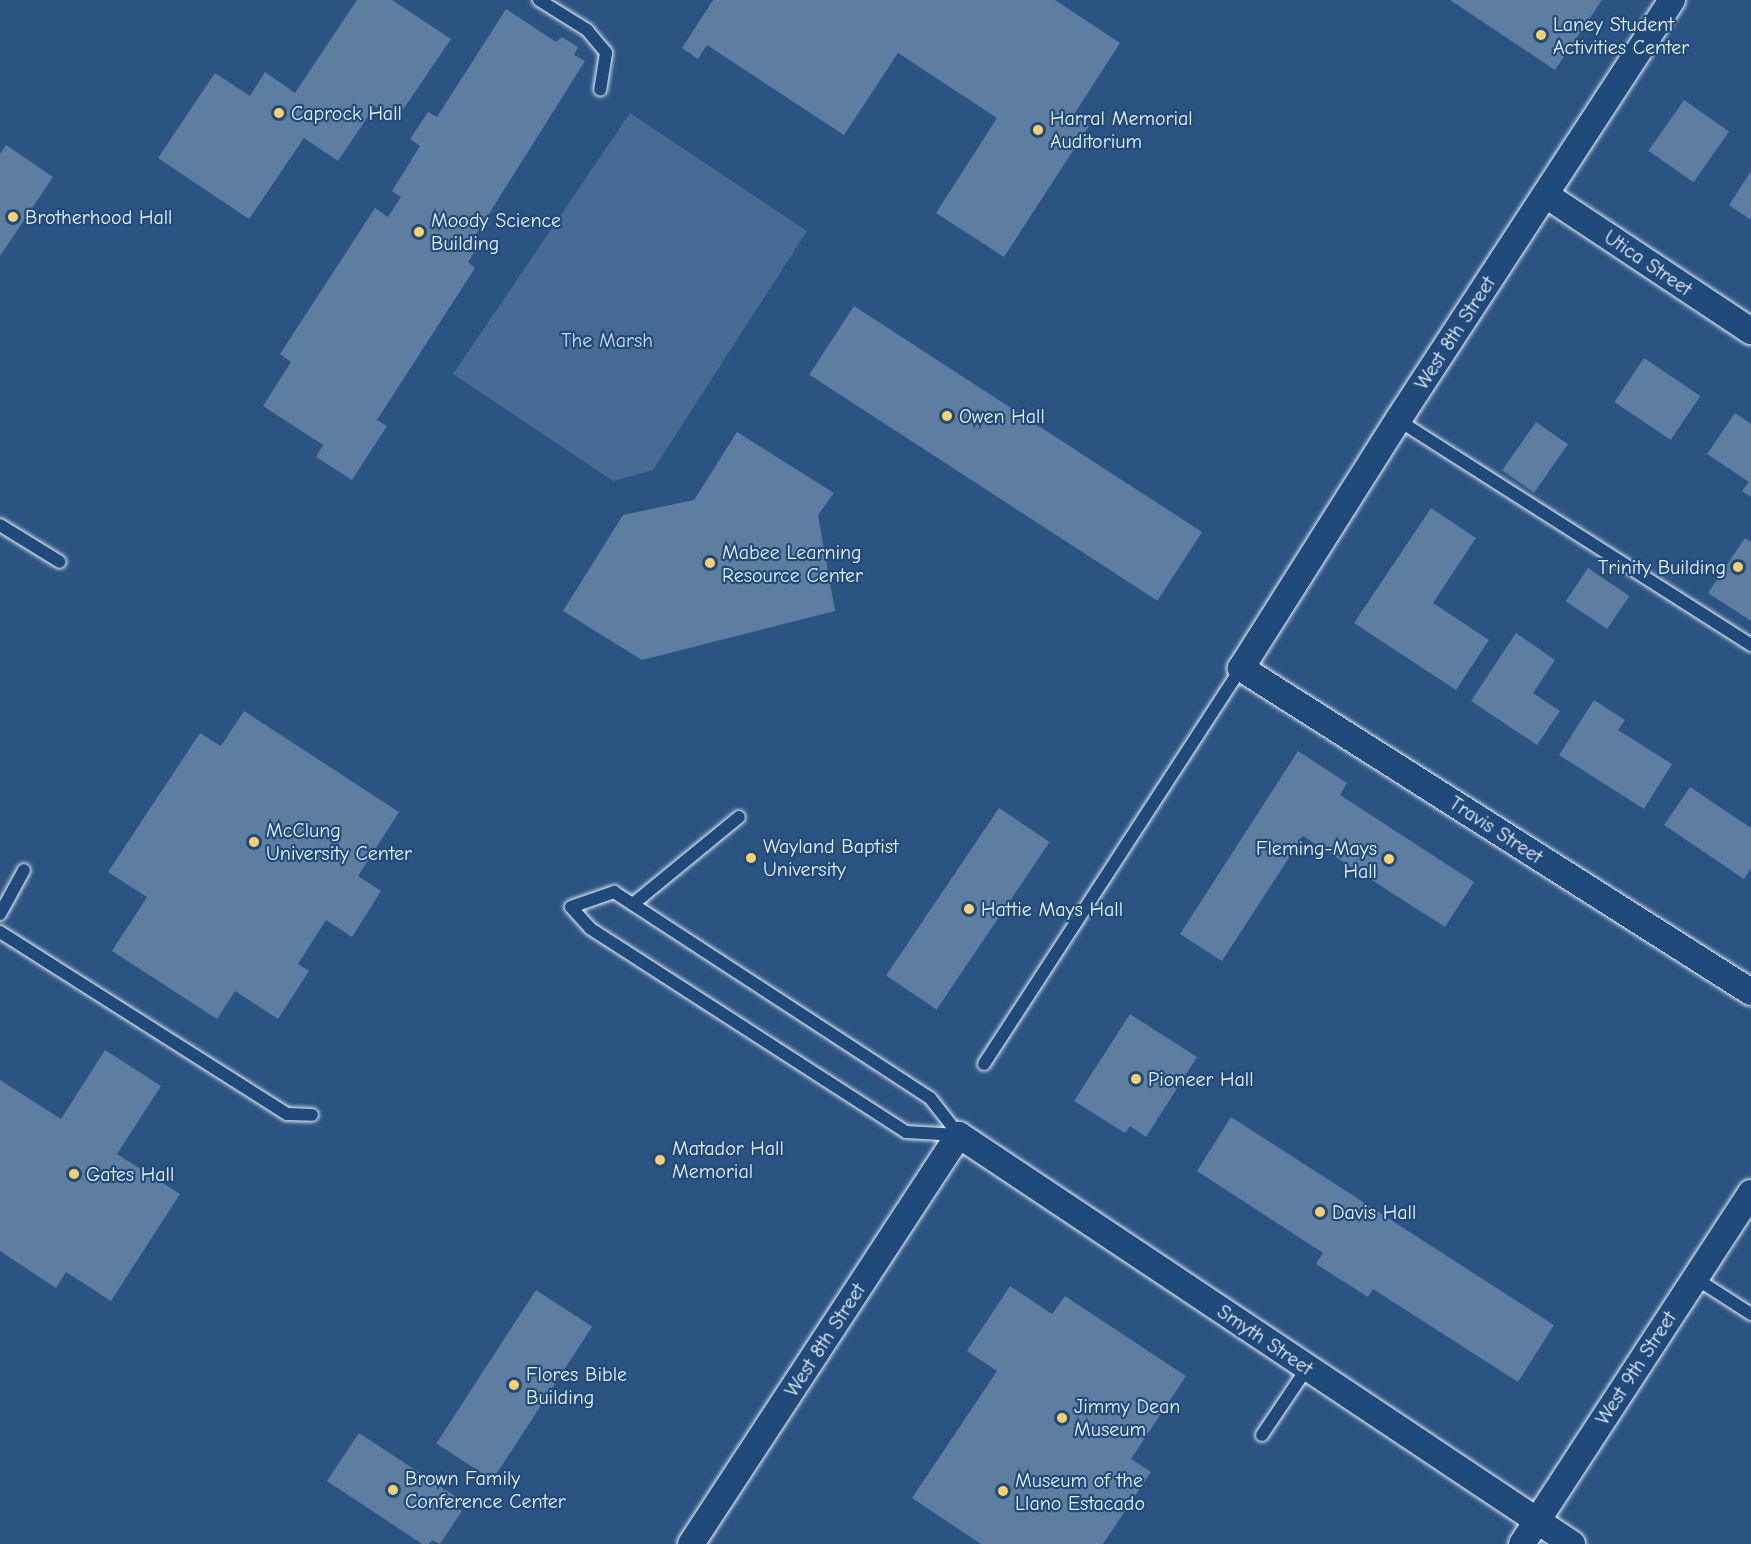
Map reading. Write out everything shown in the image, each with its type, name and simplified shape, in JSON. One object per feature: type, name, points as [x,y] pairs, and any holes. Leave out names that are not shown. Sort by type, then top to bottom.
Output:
[{"type":"street","name":"West 8th Street","points":[[1241,668],[1398,420],[1672,0]]},
{"type":"street","name":"Utica Street","points":[[1546,195],[1751,331]]},
{"type":"street","name":"Travis Street","points":[[1241,668],[1751,992]]},
{"type":"street","name":"West 8th Street","points":[[691,1544],[960,1135]]},
{"type":"street","name":"Smyth Street","points":[[960,1135],[1572,1544]]},
{"type":"street","name":"West 9th Street","points":[[1522,1544],[1751,1193]]},
{"type":"lane","points":[[539,0],[587,30],[606,53],[600,90]]},
{"type":"lane","points":[[1398,420],[1751,645]]},
{"type":"lane","points":[[0,525],[60,562]]},
{"type":"lane","points":[[984,1064],[1241,668]]},
{"type":"lane","points":[[633,904],[740,817]]},
{"type":"lane","points":[[0,914],[24,870]]},
{"type":"lane","points":[[614,892],[930,1098],[960,1135],[906,1132],[590,928],[571,907],[614,892]]},
{"type":"lane","points":[[0,932],[287,1114],[312,1115]]},
{"type":"lane","points":[[1695,1278],[1751,1314]]},
{"type":"lane","points":[[1262,1435],[1307,1368]]},
{"type":"green space","name":"The Marsh","points":[[630,113],[807,231],[653,470],[613,481],[453,374]]},
{"type":"building","name":"Caprock Hall","points":[[357,0],[392,0],[451,39],[396,120],[375,106],[338,161],[304,138],[249,219],[158,158],[215,73],[250,96],[265,72],[295,93]]},
{"type":"building","name":"Harral Memorial Auditorium","points":[[713,0],[1055,0],[1120,43],[1073,116],[1089,126],[1004,257],[936,213],[997,118],[898,53],[844,135],[707,45],[698,59],[682,48]]},
{"type":"building","name":"Laney Student Activities Center","points":[[1450,0],[1602,0],[1555,70]]},
{"type":"building","name":"Moody Science Building","points":[[506,9],[556,42],[562,37],[578,47],[574,55],[585,61],[468,247],[474,253],[468,262],[475,268],[377,420],[387,426],[352,480],[316,457],[323,445],[263,406],[291,362],[280,354],[375,208],[388,217],[401,197],[392,191],[420,146],[410,139],[428,112],[437,117]]},
{"type":"building","points":[[1684,100],[1729,132],[1693,182],[1648,151]]},
{"type":"building","name":"Brotherhood Hall","points":[[6,145],[53,177],[0,256],[0,154]]},
{"type":"building","points":[[1751,171],[1751,220],[1729,205]]},
{"type":"building","name":"Owen Hall","points":[[854,306],[1202,532],[1157,601],[809,375]]},
{"type":"building","points":[[1644,358],[1700,396],[1671,440],[1614,402]]},
{"type":"building","points":[[1735,413],[1751,424],[1751,497],[1742,491],[1749,482],[1707,454]]},
{"type":"building","points":[[1536,422],[1568,444],[1534,493],[1502,470]]},
{"type":"building","name":"Mabee Learning Resource Center","points":[[737,432],[834,493],[818,515],[835,611],[642,660],[563,611],[623,515],[694,500]]},
{"type":"building","points":[[1431,508],[1476,538],[1433,603],[1489,640],[1456,690],[1354,623]]},
{"type":"building","name":"Trinity Building","points":[[1745,538],[1751,542],[1751,621],[1708,593]]},
{"type":"building","points":[[1588,568],[1629,596],[1607,629],[1566,601]]},
{"type":"building","points":[[1516,633],[1555,660],[1533,693],[1560,711],[1537,745],[1471,701]]},
{"type":"building","points":[[1594,700],[1625,720],[1618,730],[1672,764],[1644,809],[1559,755]]},
{"type":"building","name":"McClung University Center","points":[[244,711],[399,812],[358,876],[381,891],[352,937],[326,920],[298,964],[309,971],[278,1019],[235,991],[217,1019],[112,951],[147,897],[108,872],[200,733],[221,746]]},
{"type":"building","name":"Fleming-Mays Hall","points":[[1298,751],[1347,783],[1340,795],[1474,882],[1445,927],[1303,836],[1222,961],[1180,934]]},
{"type":"building","points":[[1690,787],[1751,828],[1751,868],[1744,879],[1664,825]]},
{"type":"building","name":"Hattie Mays Hall","points":[[999,808],[1050,842],[937,1010],[886,975]]},
{"type":"building","name":"Pioneer Hall","points":[[1130,1014],[1197,1057],[1146,1137],[1130,1126],[1125,1133],[1074,1101]]},
{"type":"building","name":"Gates Hall","points":[[105,1050],[161,1086],[117,1154],[180,1194],[111,1301],[66,1272],[56,1288],[0,1251],[0,1080],[61,1119]]},
{"type":"building","name":"Davis Hall","points":[[1231,1117],[1554,1325],[1518,1382],[1373,1289],[1368,1297],[1316,1264],[1323,1253],[1197,1171]]},
{"type":"building","name":"Jimmy Dean Museum","points":[[1010,1286],[1052,1314],[1065,1296],[1186,1376],[1131,1459],[1151,1472],[1103,1544],[981,1544],[912,1498],[997,1371],[967,1351]]},
{"type":"building","name":"Flores Bible Building","points":[[536,1290],[592,1326],[493,1480],[436,1443]]},
{"type":"building","name":"Brown Family Conference Center","points":[[359,1433],[458,1498],[453,1506],[462,1511],[440,1544],[432,1540],[429,1544],[422,1544],[327,1481]]},
{"type":"place","name":"Laney Student Activities Center","points":[[1541,35]]},
{"type":"place","name":"Caprock Hall","points":[[279,113]]},
{"type":"place","name":"Harral Memorial Auditorium","points":[[1038,130]]},
{"type":"place","name":"Brotherhood Hall","points":[[13,217]]},
{"type":"place","name":"Moody Science Building","points":[[419,232]]},
{"type":"place","name":"Owen Hall","points":[[947,416]]},
{"type":"place","name":"Mabee Learning Resource Center","points":[[710,563]]},
{"type":"place","name":"Trinity Building","points":[[1738,567]]},
{"type":"place","name":"McClung University Center","points":[[254,842]]},
{"type":"place","name":"Wayland Baptist University","points":[[751,858]]},
{"type":"place","name":"Fleming-Mays Hall","points":[[1389,859]]},
{"type":"place","name":"Hattie Mays Hall","points":[[969,909]]},
{"type":"place","name":"Pioneer Hall","points":[[1136,1079]]},
{"type":"place","name":"Matador Hall Memorial","points":[[660,1160]]},
{"type":"place","name":"Gates Hall","points":[[74,1174]]},
{"type":"place","name":"Davis Hall","points":[[1320,1212]]},
{"type":"place","name":"Flores Bible Building","points":[[514,1385]]},
{"type":"place","name":"Jimmy Dean Museum","points":[[1062,1418]]},
{"type":"place","name":"Brown Family Conference Center","points":[[393,1490]]},
{"type":"place","name":"Museum of the Llano Estacado","points":[[1003,1491]]}]
